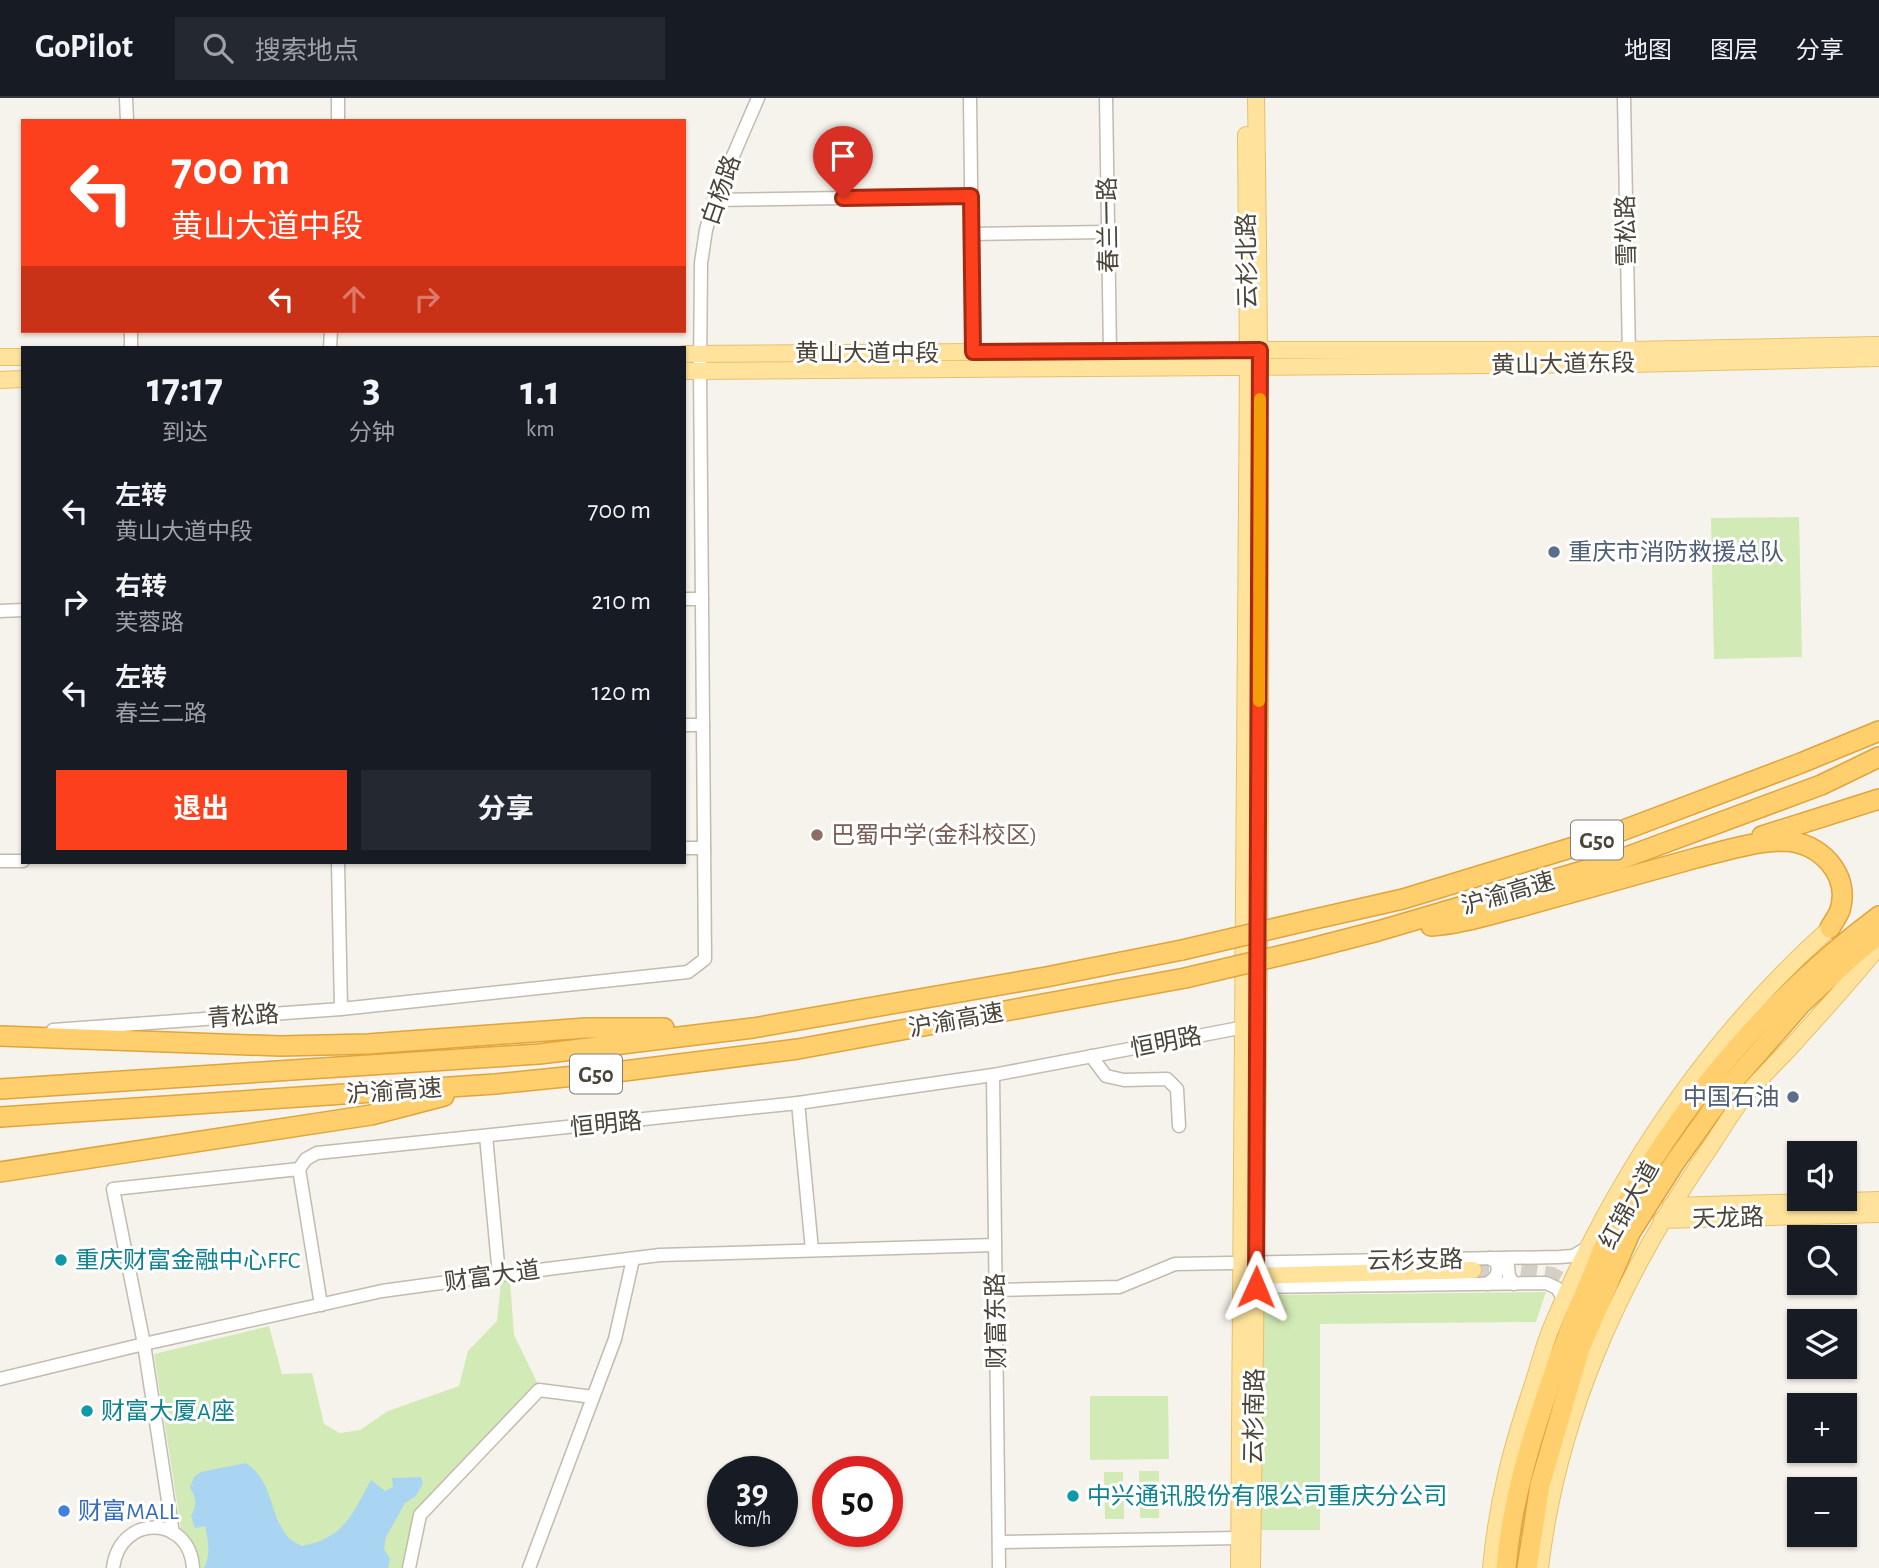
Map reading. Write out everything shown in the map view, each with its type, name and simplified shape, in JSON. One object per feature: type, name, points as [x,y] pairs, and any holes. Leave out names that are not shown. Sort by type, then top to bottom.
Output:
[{"type":"highway","name":"沪渝高速","points":[[0,1089],[539,1054],[753,1028],[1046,978],[1404,899],[1600,839],[1879,731]]},
{"type":"highway","name":"沪渝高速","points":[[0,1117],[495,1084],[624,1071],[798,1049],[1185,978],[1378,931],[1613,862],[1821,785],[1879,757]]},
{"type":"highway","points":[[1668,866],[1879,799]]},
{"type":"highway","points":[[1378,931],[1441,926],[1722,851],[1765,843],[1797,842],[1811,847],[1831,862],[1839,878],[1843,895],[1840,911],[1830,928]]},
{"type":"highway","name":"红锦大道","points":[[1506,1568],[1508,1538],[1540,1413],[1564,1342],[1615,1224],[1661,1147],[1717,1070],[1789,993],[1843,943],[1879,916]]},
{"type":"highway","name":"红锦大道","points":[[1527,1568],[1540,1485],[1576,1359],[1630,1233],[1675,1161],[1730,1084],[1801,1004],[1879,934]]},
{"type":"highway","points":[[0,1035],[280,1046],[368,1044],[586,1028],[753,1028]]},
{"type":"highway","points":[[0,1172],[371,1115],[495,1084]]},
{"type":"main road","name":"云杉北路","points":[[1245,98],[1254,358]]},
{"type":"main road","name":"云杉北路","points":[[1249,1275],[1256,98]]},
{"type":"main road","name":"黄山大道东段","points":[[1629,357],[1879,345]]},
{"type":"main road","name":"黄山大道中段","points":[[692,354],[1110,352],[1254,358]]},
{"type":"main road","points":[[0,357],[21,357]]},
{"type":"main road","name":"黄山大道中段","points":[[692,371],[1254,358]]},
{"type":"main road","name":"黄山大道东段","points":[[1254,358],[1879,358]]},
{"type":"main road","points":[[0,380],[21,379]]},
{"type":"main road","name":"红锦大道","points":[[1491,1568],[1502,1487],[1514,1440],[1550,1333],[1587,1248],[1647,1143],[1685,1088],[1743,1015],[1830,928]]},
{"type":"main road","name":"红锦大道","points":[[1540,1568],[1545,1524],[1561,1454],[1594,1354],[1662,1220],[1745,1097],[1850,982],[1879,946]]},
{"type":"main road","name":"天龙路","points":[[1671,1206],[1879,1200]]},
{"type":"main road","name":"天龙路","points":[[1662,1220],[1879,1214]]},
{"type":"main road","points":[[1249,1275],[1473,1270]]},
{"type":"main road","name":"云杉南路","points":[[1239,1568],[1249,1275]]},
{"type":"main road","name":"云杉南路","points":[[1249,1275],[1252,1568]]},
{"type":"main road","points":[[1548,1568],[1568,1465],[1591,1387]]},
{"type":"street","points":[[126,98],[127,119]]},
{"type":"street","points":[[338,98],[338,119]]},
{"type":"street","name":"白杨路","points":[[705,959],[702,599],[692,354],[706,230],[714,200],[758,98]]},
{"type":"street","points":[[970,98],[973,352]]},
{"type":"street","name":"春兰一路","points":[[1106,98],[1110,352]]},
{"type":"street","name":"雪松路","points":[[1624,98],[1629,357]]},
{"type":"street","points":[[714,200],[971,196]]},
{"type":"street","points":[[972,234],[1108,232]]},
{"type":"street","points":[[686,599],[702,599]]},
{"type":"street","points":[[0,611],[21,610]]},
{"type":"street","points":[[686,725],[703,725]]},
{"type":"street","points":[[686,848],[704,848]]},
{"type":"street","points":[[0,861],[21,861]]},
{"type":"street","points":[[338,864],[341,1009]]},
{"type":"street","name":"青松路","points":[[0,1035],[341,1009],[688,972],[705,959]]},
{"type":"street","name":"恒明路","points":[[144,1344],[113,1189],[299,1169],[306,1159],[317,1153],[799,1103],[993,1075],[1251,1026]]},
{"type":"street","points":[[1091,1056],[1107,1076],[1124,1080],[1167,1079],[1177,1089],[1178,1126]]},
{"type":"street","name":"财富东路","points":[[993,1075],[999,1568]]},
{"type":"street","points":[[799,1103],[812,1251]]},
{"type":"street","points":[[486,1136],[499,1275]]},
{"type":"street","points":[[299,1169],[321,1305]]},
{"type":"street","name":"财富大道","points":[[0,1379],[382,1291],[499,1275],[660,1255],[994,1245]]},
{"type":"street","name":"云杉支路","points":[[1249,1275],[1490,1258],[1573,1256],[1587,1248]]},
{"type":"street","points":[[1487,1284],[1496,1278],[1499,1271],[1497,1263],[1490,1258]]},
{"type":"street","points":[[1507,1258],[1508,1276],[1514,1284]]},
{"type":"street","points":[[529,1568],[615,1339],[633,1259]]},
{"type":"street","points":[[995,1290],[1119,1287],[1175,1264],[1249,1275]]},
{"type":"street","name":"云杉支路","points":[[1249,1275],[1487,1284],[1546,1283],[1557,1288],[1564,1300]]},
{"type":"street","points":[[144,1344],[173,1533]]},
{"type":"street","points":[[409,1568],[420,1515],[539,1390],[593,1397]]},
{"type":"street","points":[[113,1568],[120,1544],[129,1535],[154,1527],[167,1529],[179,1536],[188,1546],[193,1558],[193,1568]]},
{"type":"street","points":[[999,1542],[1239,1538]]},
{"type":"green space","points":[[1799,517],[1802,657],[1714,659],[1711,518]]},
{"type":"green space","points":[[510,1281],[514,1335],[539,1386],[415,1513],[405,1568],[187,1568],[154,1354],[269,1326],[282,1374],[312,1373],[324,1424],[340,1433],[360,1430],[388,1411],[459,1386],[468,1351],[497,1321],[501,1282]]},
{"type":"green space","points":[[1546,1292],[1536,1322],[1320,1324],[1320,1530],[1261,1530],[1262,1295]]},
{"type":"green space","points":[[1090,1396],[1168,1396],[1169,1459],[1090,1460]]},
{"type":"green space","points":[[1139,1471],[1159,1471],[1159,1518],[1140,1518]]},
{"type":"green space","points":[[1104,1472],[1123,1472],[1124,1519],[1105,1519]]},
{"type":"water","points":[[246,1463],[262,1479],[282,1528],[289,1538],[302,1546],[337,1531],[352,1514],[371,1480],[385,1491],[393,1487],[392,1478],[421,1477],[423,1483],[416,1496],[405,1503],[386,1537],[384,1549],[390,1559],[388,1568],[204,1568],[208,1553],[205,1526],[195,1528],[191,1516],[195,1498],[190,1488],[194,1477],[201,1472]]},
{"type":"tunnel","points":[[1473,1270],[1516,1270],[1552,1275],[1579,1289],[1581,1293]]},
{"type":"slow traffic","points":[[1259,701],[1260,399]]},
{"type":"place","name":"重庆市消防救援总队","points":[[1554,552]]},
{"type":"place","name":"巴蜀中学(金科校区)","points":[[817,835]]},
{"type":"place","name":"中国石油","points":[[1793,1097]]},
{"type":"place","name":"重庆财富金融中心FFC","points":[[61,1260]]},
{"type":"place","name":"财富大厦A座","points":[[87,1411]]},
{"type":"place","name":"中兴通讯股份有限公司重庆分公司","points":[[1073,1496]]},
{"type":"place","name":"财富MALL","points":[[64,1511]]},
{"type":"route","points":[[843,198],[971,196],[973,352],[1260,350],[1256,1287]]}]
